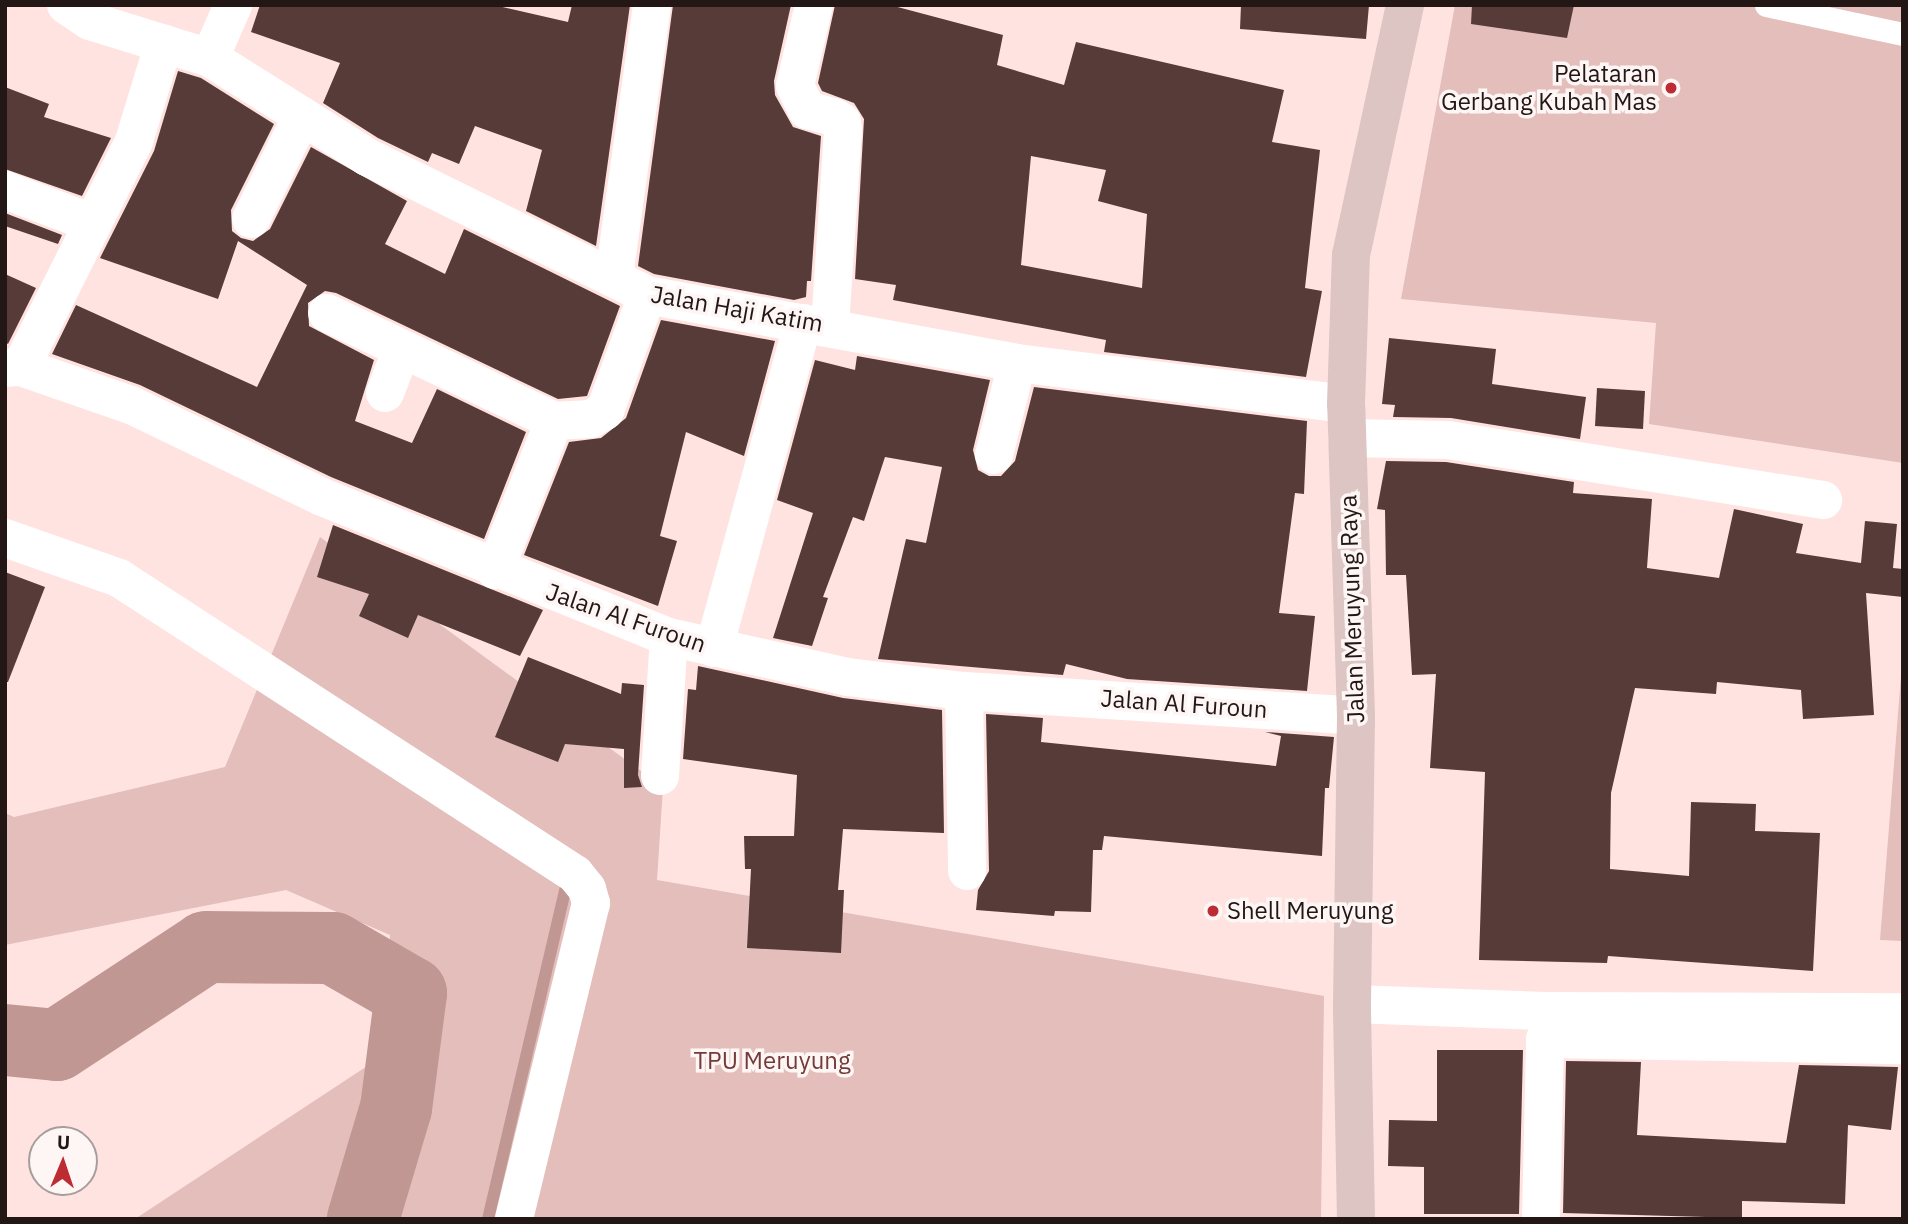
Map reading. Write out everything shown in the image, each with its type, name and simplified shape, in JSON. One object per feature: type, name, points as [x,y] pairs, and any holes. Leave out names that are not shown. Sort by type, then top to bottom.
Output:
[{"type":"main road","name":"Jalan Meruyung Raya","points":[[1356,1219],[1352,1004],[1356,716],[1347,421],[1351,256],[1405,5]]},
{"type":"street","name":"Jalan Haji Katim","points":[[66,5],[90,21],[210,58],[366,157],[614,276],[647,295],[1448,440],[1823,500]]},
{"type":"street","points":[[210,58],[233,5]]},
{"type":"street","points":[[614,276],[652,5]]},
{"type":"street","points":[[714,648],[816,325],[843,130],[842,122],[834,117],[807,110],[795,86],[814,5]]},
{"type":"street","points":[[13,367],[134,141],[164,43]]},
{"type":"street","points":[[251,219],[302,116]]},
{"type":"street","points":[[5,190],[92,223]]},
{"type":"street","points":[[327,313],[401,351],[554,421],[591,419],[605,411],[647,295]]},
{"type":"street","points":[[385,393],[401,351]]},
{"type":"street","points":[[994,454],[1017,363]]},
{"type":"street","name":"Jalan Al Furoun","points":[[13,367],[131,405],[322,497],[495,570],[668,637],[848,677],[964,691],[1356,716]]},
{"type":"street","points":[[495,570],[554,421]]},
{"type":"street","points":[[5,538],[119,578],[575,874],[587,889],[591,903],[514,1219]]},
{"type":"street","points":[[660,776],[668,637]]},
{"type":"street","points":[[964,691],[967,871]]},
{"type":"street","points":[[1352,1004],[1546,1011],[1903,1012]]},
{"type":"street","points":[[1541,1219],[1545,1039],[1903,1045]]},
{"type":"lane","points":[[1766,5],[1903,34]]},
{"type":"green space","points":[[1455,5],[1903,5],[1903,463],[1649,424],[1656,323],[1401,299]]},
{"type":"green space","name":"TPU Meruyung","points":[[320,537],[663,787],[657,880],[1324,996],[1321,1219],[135,1219],[384,1055],[390,935],[286,890],[5,945],[5,813],[14,817],[225,767]]},
{"type":"green space","points":[[1903,651],[1903,941],[1880,940]]},
{"type":"building","points":[[260,5],[494,5],[568,22],[572,5],[630,5],[596,246],[526,211],[542,150],[475,126],[459,164],[432,153],[428,162],[378,138],[323,103],[340,63],[251,32]]},
{"type":"building","points":[[673,5],[791,5],[774,81],[775,95],[793,127],[821,136],[811,281],[807,281],[806,297],[794,300],[654,274],[638,266]]},
{"type":"building","points":[[835,5],[890,5],[1003,35],[997,65],[1064,85],[1076,42],[1284,90],[1272,142],[1320,150],[1305,288],[1322,291],[1306,377],[1104,352],[1106,340],[893,300],[896,285],[855,279],[864,119],[854,103],[822,91],[818,83]],"holes":[[[1031,156],[1106,170],[1098,201],[1147,214],[1142,288],[1021,265]]]},
{"type":"building","points":[[1241,5],[1369,5],[1366,39],[1240,29]]},
{"type":"building","points":[[1472,5],[1574,5],[1567,38],[1471,24]]},
{"type":"building","points":[[178,71],[201,78],[274,124],[231,210],[232,231],[241,238],[253,241],[270,229],[311,147],[407,201],[385,244],[445,274],[464,229],[620,306],[587,396],[558,399],[336,293],[325,291],[308,303],[309,326],[374,360],[355,421],[412,443],[437,389],[526,432],[484,539],[331,477],[140,385],[52,354],[76,305],[257,387],[307,285],[238,241],[218,299],[100,258],[154,151]]},
{"type":"building","points":[[5,87],[49,104],[44,117],[111,138],[82,196],[5,169]]},
{"type":"building","points":[[5,213],[62,235],[58,244],[5,226]]},
{"type":"building","points":[[5,274],[36,288],[8,344],[5,342]]},
{"type":"building","points":[[661,320],[775,341],[744,456],[686,432],[660,536],[677,541],[658,606],[524,555],[569,442],[601,438],[626,418]]},
{"type":"building","points":[[1389,338],[1496,349],[1492,384],[1586,397],[1580,439],[1451,418],[1393,417],[1395,405],[1382,404]]},
{"type":"building","points":[[857,356],[990,380],[973,450],[978,470],[989,476],[1001,476],[1015,461],[1034,387],[1307,421],[1304,494],[1295,493],[1279,613],[1315,616],[1307,691],[1127,679],[1066,664],[1063,675],[878,659],[906,539],[926,543],[942,467],[885,457],[864,521],[853,517],[823,597],[828,598],[812,646],[773,638],[813,513],[777,500],[815,360],[855,370]]},
{"type":"building","points":[[1597,388],[1645,391],[1643,429],[1595,426]]},
{"type":"building","points":[[1386,461],[1446,462],[1574,482],[1573,493],[1652,499],[1647,568],[1719,578],[1734,509],[1803,524],[1796,553],[1861,563],[1865,521],[1897,524],[1893,568],[1903,569],[1903,597],[1866,593],[1874,715],[1803,719],[1801,690],[1717,682],[1716,694],[1635,688],[1611,793],[1610,869],[1689,876],[1691,802],[1756,804],[1755,831],[1820,833],[1813,971],[1608,956],[1607,963],[1479,960],[1485,772],[1430,768],[1436,674],[1412,675],[1406,575],[1386,575],[1385,510],[1377,509]]},
{"type":"building","points":[[333,525],[543,610],[520,656],[418,615],[408,638],[359,616],[369,594],[317,577]]},
{"type":"building","points":[[5,572],[45,587],[8,682],[5,682]]},
{"type":"building","points":[[528,657],[621,694],[622,683],[644,685],[638,775],[642,787],[624,788],[624,749],[565,744],[558,762],[495,737]]},
{"type":"building","points":[[698,666],[843,698],[942,710],[944,833],[843,829],[838,890],[844,890],[841,953],[747,948],[751,869],[745,869],[744,836],[794,836],[797,775],[683,759],[688,689],[696,690]]},
{"type":"building","points":[[986,714],[1043,718],[1041,742],[1276,766],[1281,736],[1265,732],[1334,737],[1329,788],[1325,788],[1322,856],[1104,836],[1102,850],[1093,850],[1091,912],[1055,911],[1054,916],[976,910],[978,890],[989,871]]},
{"type":"building","points":[[1437,1050],[1523,1050],[1519,1214],[1424,1214],[1424,1167],[1388,1166],[1389,1120],[1437,1121]]},
{"type":"building","points":[[1566,1061],[1641,1062],[1637,1135],[1786,1143],[1799,1065],[1898,1067],[1891,1130],[1848,1125],[1845,1204],[1742,1201],[1742,1218],[1563,1213]]},
{"type":"waterway","points":[[488,1219],[567,882]]},
{"type":"waterway","points":[[5,1040],[57,1045],[206,947],[333,948],[411,993],[396,1108],[363,1219]]},
{"type":"place","name":"Pelataran Gerbang Kubah Mas","points":[[1671,88]]},
{"type":"place","name":"Shell Meruyung","points":[[1213,911]]}]
